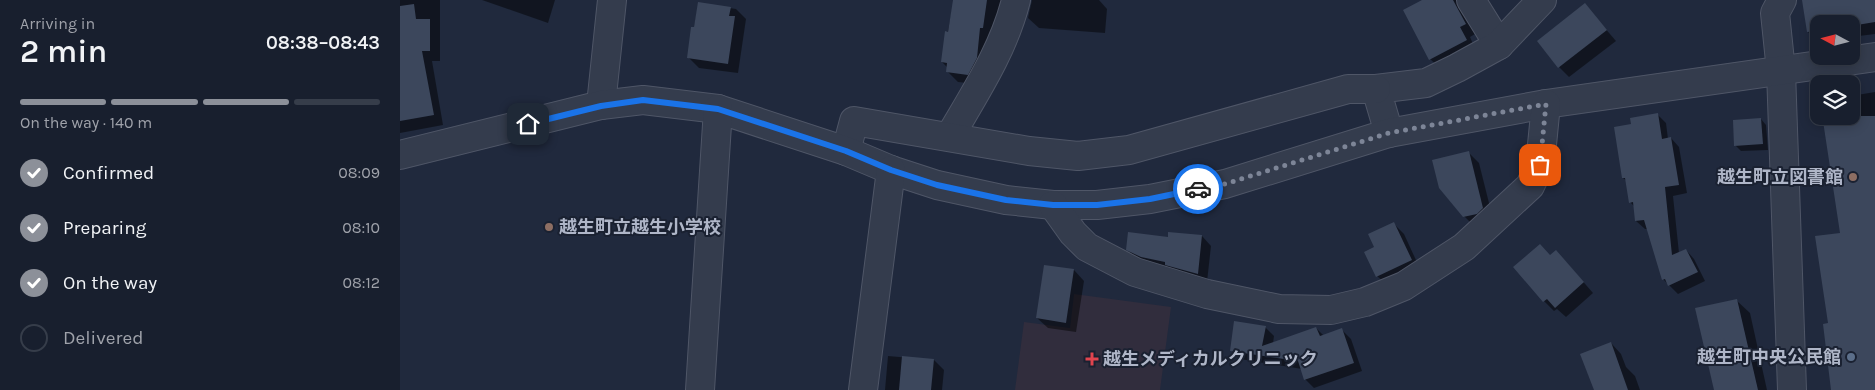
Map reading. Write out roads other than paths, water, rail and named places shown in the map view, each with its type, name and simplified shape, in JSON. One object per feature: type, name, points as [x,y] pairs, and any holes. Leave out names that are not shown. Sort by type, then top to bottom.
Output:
[{"type":"street","points":[[601,106],[612,0]]},
{"type":"street","points":[[950,136],[996,56],[1016,0]]},
{"type":"street","points":[[1470,0],[1499,45]]},
{"type":"street","points":[[846,151],[854,121],[1029,151],[1078,156],[1129,150],[1348,89],[1376,89],[1426,83],[1499,45],[1542,0]]},
{"type":"street","points":[[1782,0],[1775,12],[1781,71],[1792,390]]},
{"type":"street","points":[[400,155],[601,106],[643,100],[718,109],[846,151],[891,170],[937,185],[998,198],[1053,205],[1097,205],[1150,199],[1225,184],[1389,133],[1546,104],[1875,57]]},
{"type":"street","points":[[1376,89],[1389,133]]},
{"type":"street","points":[[1053,205],[1073,233],[1087,248],[1135,272],[1207,294],[1279,309],[1332,310],[1366,302],[1404,286],[1464,247],[1530,186],[1540,165],[1546,104]]},
{"type":"street","points":[[700,390],[718,109]]},
{"type":"street","points":[[862,390],[891,170]]},
{"type":"place","name":"越生町立図書館","points":[[1853,177]]},
{"type":"place","name":"越生町立越生小学校","points":[[549,227]]},
{"type":"place","name":"越生町中央公民館","points":[[1851,357]]},
{"type":"place","name":"越生メディカルクリニック","points":[[1092,359]]}]
